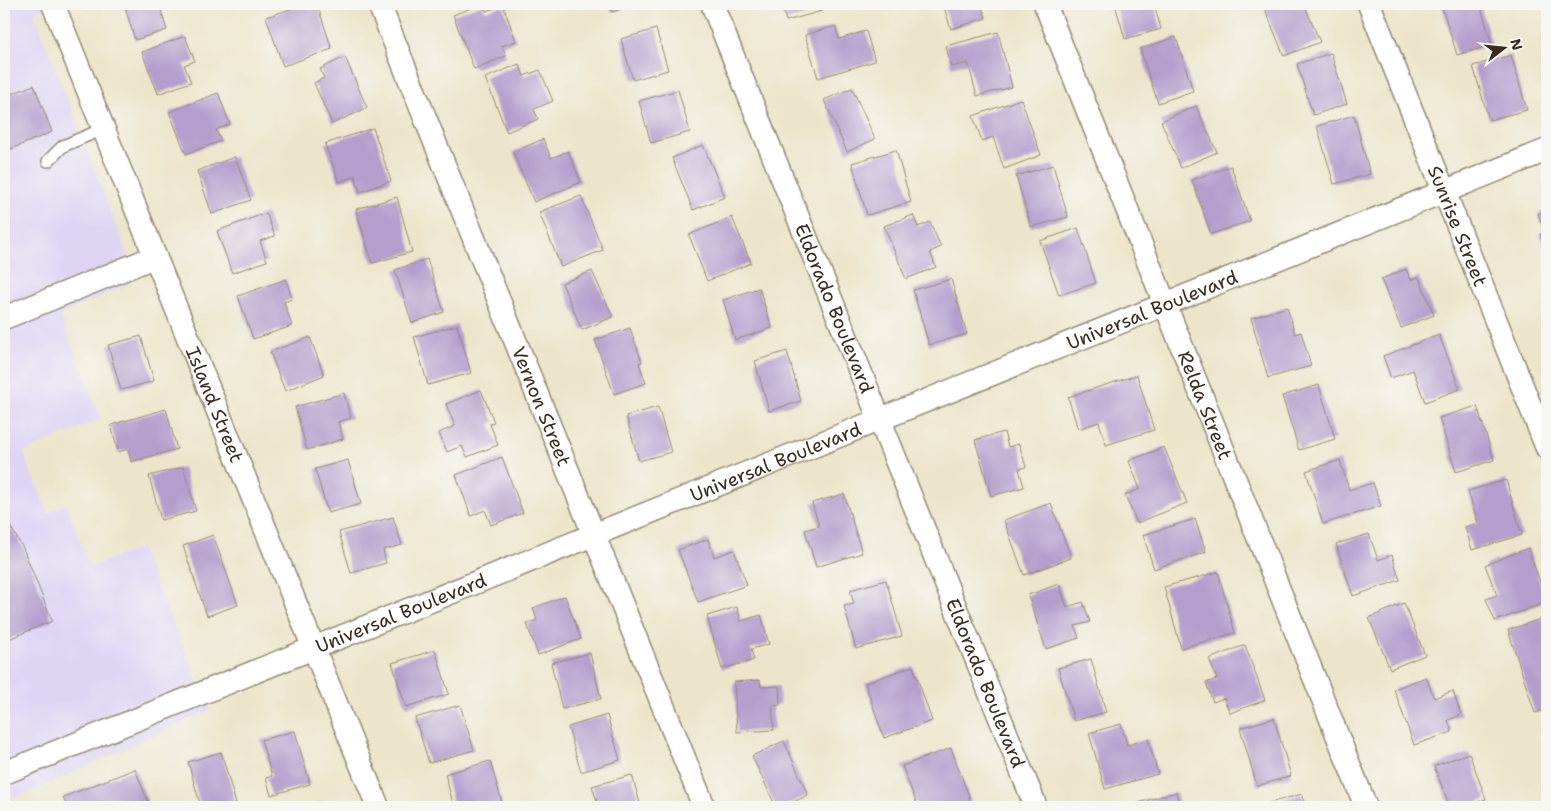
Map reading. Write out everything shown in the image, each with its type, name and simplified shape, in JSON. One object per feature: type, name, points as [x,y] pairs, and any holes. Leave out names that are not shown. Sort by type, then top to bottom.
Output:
[{"type":"street","name":"Island Street","points":[[53,4],[378,807]]},
{"type":"street","name":"Vernon Street","points":[[379,4],[704,807]]},
{"type":"street","name":"Eldorado Boulevard","points":[[712,4],[1036,807]]},
{"type":"street","name":"Relda Street","points":[[1045,4],[1366,807]]},
{"type":"street","name":"Sunrise Street","points":[[1369,4],[1547,448]]},
{"type":"street","name":"Universal Boulevard","points":[[4,773],[593,533],[1547,150]]},
{"type":"street","points":[[4,318],[154,257]]},
{"type":"lane","points":[[48,161],[63,146],[103,128]]},
{"type":"shaded area","points":[[4,4],[55,4],[34,13],[137,280],[60,315],[101,419],[23,452],[48,513],[66,505],[90,567],[140,548],[210,710],[15,799],[4,780]]},
{"type":"building","points":[[124,4],[159,4],[167,30],[135,40]]},
{"type":"building","points":[[306,4],[317,4],[332,49],[283,66],[266,17]]},
{"type":"building","points":[[482,4],[486,11],[503,5],[516,41],[502,46],[506,56],[474,69],[453,15]]},
{"type":"building","points":[[609,4],[638,4],[612,12]]},
{"type":"building","points":[[781,4],[820,4],[822,11],[786,21]]},
{"type":"building","points":[[943,4],[981,4],[986,18],[951,29]]},
{"type":"building","points":[[1115,4],[1154,4],[1161,29],[1125,39]]},
{"type":"building","points":[[1263,4],[1304,4],[1320,42],[1284,56]]},
{"type":"building","points":[[1455,4],[1480,4],[1492,45],[1457,55],[1442,7]]},
{"type":"building","points":[[835,26],[839,39],[866,31],[875,61],[818,78],[805,35]]},
{"type":"building","points":[[656,29],[668,70],[633,80],[621,39]]},
{"type":"building","points":[[998,32],[1012,87],[977,96],[968,63],[951,67],[946,46]]},
{"type":"building","points":[[185,36],[195,61],[184,65],[191,82],[158,94],[142,52]]},
{"type":"building","points":[[1176,37],[1193,91],[1158,103],[1140,49]]},
{"type":"building","points":[[1331,53],[1347,104],[1313,115],[1297,64]]},
{"type":"building","points":[[1511,55],[1527,110],[1489,120],[1473,66]]},
{"type":"building","points":[[345,57],[367,108],[332,124],[314,83],[324,78],[320,69]]},
{"type":"building","points":[[519,64],[524,76],[540,70],[553,101],[534,109],[538,119],[507,132],[485,78]]},
{"type":"building","points":[[34,85],[52,132],[4,152],[4,97]]},
{"type":"building","points":[[852,88],[875,139],[847,152],[824,100]]},
{"type":"building","points":[[678,90],[690,132],[651,143],[639,101]]},
{"type":"building","points":[[218,93],[230,124],[216,130],[221,141],[186,154],[169,112]]},
{"type":"building","points":[[1021,99],[1041,155],[1004,169],[993,137],[982,141],[973,116]]},
{"type":"building","points":[[1196,106],[1217,152],[1181,168],[1161,121]]},
{"type":"building","points":[[1354,115],[1370,174],[1334,184],[1317,126]]},
{"type":"building","points":[[373,128],[391,181],[360,192],[355,176],[339,182],[325,144]]},
{"type":"building","points":[[543,139],[551,158],[568,151],[581,182],[534,202],[513,152]]},
{"type":"building","points":[[703,145],[725,197],[693,210],[672,158]]},
{"type":"building","points":[[896,150],[911,202],[867,215],[852,163]]},
{"type":"building","points":[[235,157],[251,200],[212,214],[197,171]]},
{"type":"building","points":[[1053,165],[1068,217],[1031,227],[1016,176]]},
{"type":"building","points":[[1231,166],[1250,221],[1211,234],[1192,180]]},
{"type":"building","points":[[581,196],[603,250],[561,267],[539,212]]},
{"type":"building","points":[[397,197],[412,252],[372,263],[356,209]]},
{"type":"building","points":[[1547,210],[1547,251],[1540,234],[1545,232],[1538,214]]},
{"type":"building","points":[[266,213],[275,236],[260,241],[267,261],[232,273],[217,231]]},
{"type":"building","points":[[913,215],[918,227],[930,222],[941,247],[930,252],[936,267],[906,279],[884,226]]},
{"type":"building","points":[[732,217],[751,263],[707,281],[689,235]]},
{"type":"building","points":[[1078,228],[1096,283],[1059,295],[1040,241]]},
{"type":"building","points":[[427,259],[444,312],[412,323],[395,270]]},
{"type":"building","points":[[1406,269],[1411,280],[1419,277],[1434,315],[1401,328],[1381,279]]},
{"type":"building","points":[[592,271],[613,317],[582,330],[562,283]]},
{"type":"building","points":[[286,279],[292,299],[284,302],[292,326],[253,339],[238,296]]},
{"type":"building","points":[[951,279],[967,334],[929,345],[913,290]]},
{"type":"building","points":[[759,288],[772,328],[735,340],[723,300]]},
{"type":"building","points":[[1287,307],[1295,334],[1301,332],[1311,366],[1268,378],[1251,318]]},
{"type":"building","points":[[457,325],[471,373],[428,385],[414,337]]},
{"type":"building","points":[[630,328],[642,362],[639,363],[646,383],[614,394],[595,340]]},
{"type":"building","points":[[1439,335],[1460,389],[1425,402],[1413,370],[1391,378],[1383,356]]},
{"type":"building","points":[[141,336],[154,381],[121,390],[108,345]]},
{"type":"building","points":[[310,337],[324,375],[285,391],[270,352]]},
{"type":"building","points":[[787,351],[801,401],[769,411],[755,361]]},
{"type":"building","points":[[1137,375],[1154,430],[1106,445],[1099,422],[1078,429],[1068,397]]},
{"type":"building","points":[[1319,385],[1335,439],[1299,450],[1282,396]]},
{"type":"building","points":[[481,390],[494,422],[490,424],[498,445],[467,457],[462,446],[447,452],[439,433],[455,426],[446,404]]},
{"type":"building","points":[[344,393],[351,418],[338,422],[343,439],[307,450],[295,407]]},
{"type":"building","points":[[1477,406],[1494,460],[1456,472],[1439,418]]},
{"type":"building","points":[[658,407],[671,452],[639,461],[626,416]]},
{"type":"building","points":[[166,409],[177,449],[131,462],[128,449],[118,452],[111,425]]},
{"type":"building","points":[[1004,432],[1008,447],[1019,444],[1026,467],[1019,469],[1024,487],[991,496],[975,440]]},
{"type":"building","points":[[1164,447],[1187,503],[1137,523],[1125,495],[1140,489],[1129,461]]},
{"type":"building","points":[[502,457],[523,513],[491,525],[485,510],[471,516],[456,475]]},
{"type":"building","points":[[348,460],[361,504],[328,513],[315,469]]},
{"type":"building","points":[[1340,460],[1349,490],[1373,483],[1381,506],[1323,524],[1306,471]]},
{"type":"building","points":[[183,467],[196,511],[161,520],[149,476]]},
{"type":"building","points":[[1506,480],[1522,535],[1472,550],[1465,527],[1478,523],[1468,491]]},
{"type":"building","points":[[844,494],[862,553],[816,567],[805,530],[819,526],[812,503]]},
{"type":"building","points":[[1051,503],[1071,558],[1024,575],[1004,520]]},
{"type":"building","points":[[4,516],[23,548],[52,621],[4,641]]},
{"type":"building","points":[[393,517],[402,545],[383,550],[386,563],[351,573],[339,532]]},
{"type":"building","points":[[1195,519],[1206,552],[1154,569],[1143,535]]},
{"type":"building","points":[[1369,534],[1378,560],[1392,555],[1400,580],[1353,596],[1336,544]]},
{"type":"building","points":[[213,535],[238,605],[207,616],[183,546]]},
{"type":"building","points":[[708,539],[714,557],[734,550],[747,585],[698,602],[678,550]]},
{"type":"building","points":[[1528,548],[1547,602],[1495,621],[1486,599],[1497,595],[1485,565]]},
{"type":"building","points":[[1218,572],[1235,633],[1181,648],[1164,587]]},
{"type":"building","points":[[886,580],[902,636],[856,649],[844,606],[854,604],[850,590]]},
{"type":"building","points":[[1059,584],[1067,607],[1083,602],[1090,622],[1075,626],[1079,638],[1046,649],[1028,595]]},
{"type":"building","points":[[565,596],[581,639],[538,655],[527,624],[537,620],[533,608]]},
{"type":"building","points":[[1404,603],[1425,655],[1390,669],[1369,618]]},
{"type":"building","points":[[737,607],[741,621],[761,615],[769,644],[751,649],[754,660],[722,669],[707,616]]},
{"type":"building","points":[[1547,617],[1547,709],[1535,713],[1508,630]]},
{"type":"building","points":[[1245,645],[1265,700],[1230,713],[1224,698],[1213,702],[1206,683],[1217,679],[1209,659]]},
{"type":"building","points":[[435,650],[449,694],[406,707],[392,663]]},
{"type":"building","points":[[590,653],[601,699],[562,709],[551,663]]},
{"type":"building","points":[[1091,659],[1106,712],[1074,721],[1058,668]]},
{"type":"building","points":[[913,666],[932,721],[884,738],[865,683]]},
{"type":"building","points":[[1426,677],[1434,698],[1453,691],[1461,715],[1448,720],[1452,732],[1414,745],[1394,689]]},
{"type":"building","points":[[760,680],[761,687],[779,686],[780,705],[772,706],[774,730],[737,732],[734,682]]},
{"type":"building","points":[[460,705],[474,750],[429,763],[415,718]]},
{"type":"building","points":[[607,715],[620,760],[581,772],[568,727]]},
{"type":"building","points":[[1274,718],[1291,776],[1257,786],[1240,728]]},
{"type":"building","points":[[1121,724],[1127,745],[1148,739],[1158,774],[1105,789],[1089,733]]},
{"type":"building","points":[[295,731],[310,784],[271,795],[266,778],[272,776],[261,740]]},
{"type":"building","points":[[784,741],[808,795],[783,807],[776,807],[752,756]]},
{"type":"building","points":[[951,748],[971,802],[956,807],[918,807],[902,766]]},
{"type":"building","points":[[221,752],[237,807],[201,807],[188,762]]},
{"type":"building","points":[[1469,753],[1486,799],[1464,807],[1450,807],[1434,766]]},
{"type":"building","points":[[490,761],[503,806],[454,807],[445,774]]},
{"type":"building","points":[[135,769],[150,807],[67,807],[63,797]]},
{"type":"building","points":[[632,775],[641,807],[599,807],[592,786]]},
{"type":"building","points":[[1176,792],[1180,807],[1124,807]]},
{"type":"building","points":[[1302,794],[1305,807],[1263,807],[1262,805]]},
{"type":"building","points":[[321,802],[323,807],[308,807]]},
{"type":"building","points":[[838,803],[839,807],[827,807]]}]
